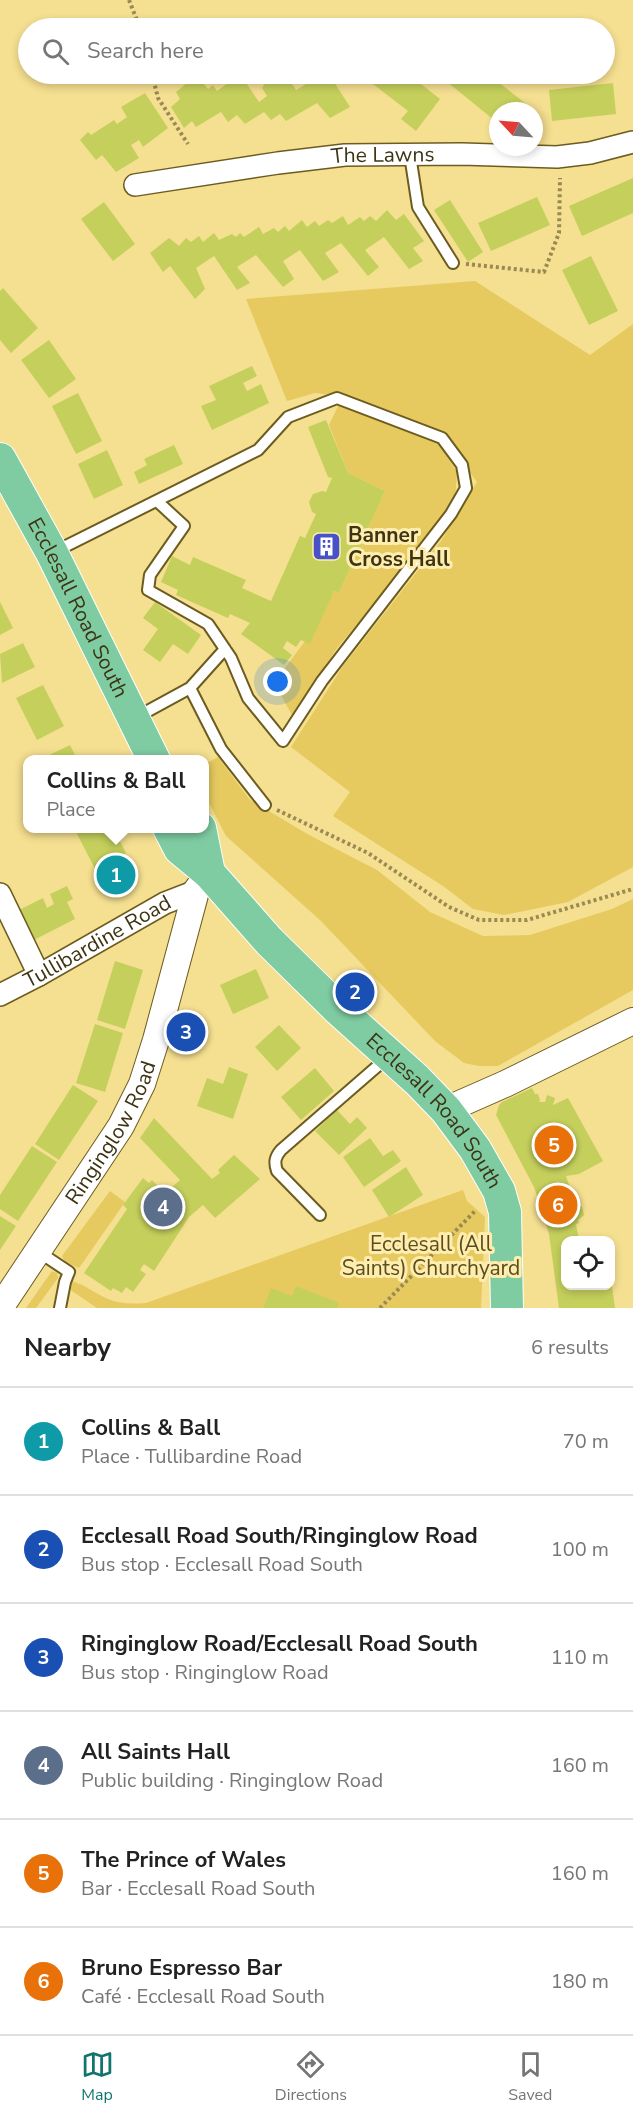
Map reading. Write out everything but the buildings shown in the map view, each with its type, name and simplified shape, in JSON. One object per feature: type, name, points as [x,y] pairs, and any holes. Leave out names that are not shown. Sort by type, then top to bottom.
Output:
[{"type":"main road","name":"Ecclesall Road South","points":[[0,459],[52,553],[151,755]]},
{"type":"main road","name":"Ecclesall Road South","points":[[172,833],[202,882],[269,941],[337,1008],[390,1055],[446,1110],[475,1149],[500,1191],[505,1212],[507,1308]]},
{"type":"main road","points":[[200,833],[202,882]]},
{"type":"street","name":"The Lawns","points":[[135,185],[345,154],[556,157],[590,153],[633,142]]},
{"type":"street","name":"Tullibardine Road","points":[[0,994],[39,975],[202,882]]},
{"type":"street","name":"Ringinglow Road","points":[[0,1308],[121,1126],[142,1084],[202,882]]},
{"type":"street","points":[[0,894],[39,975]]},
{"type":"street","points":[[446,1110],[632,1025]]},
{"type":"lane","points":[[410,155],[418,207],[453,262]]},
{"type":"lane","points":[[52,553],[258,450],[288,417],[337,398],[442,438],[462,465],[466,488],[452,514],[322,681],[283,741],[248,698],[231,658],[208,624],[148,590],[150,575],[184,526],[157,501]]},
{"type":"lane","points":[[134,719],[190,688],[225,649]]},
{"type":"lane","points":[[190,688],[221,749],[266,805]]},
{"type":"lane","points":[[320,1215],[277,1171],[276,1157],[281,1150],[390,1055]]},
{"type":"lane","points":[[39,1251],[69,1272],[60,1308]]},
{"type":"path","points":[[129,0],[136,18]]},
{"type":"path","points":[[154,84],[158,98],[188,144]]},
{"type":"path","points":[[453,262],[544,272],[559,233],[560,176]]},
{"type":"path","points":[[266,805],[368,853],[449,907],[479,920],[527,920],[633,889]]},
{"type":"path","points":[[380,1308],[484,1203]]},
{"type":"green space","points":[[475,281],[590,355],[633,324],[633,867],[568,902],[504,915],[473,909],[443,886],[333,816],[350,792],[291,747],[343,666],[441,541],[477,482],[443,436],[352,398],[315,393],[287,401],[246,299]]},
{"type":"green space","points":[[340,402],[434,436],[457,472],[455,501],[436,530],[337,648],[292,715],[270,676],[285,668],[305,641],[334,591],[339,593],[385,491],[348,473],[329,425]]},
{"type":"green space","points":[[218,757],[250,800],[309,835],[377,870],[430,912],[483,936],[530,935],[612,909],[633,899],[633,990],[498,1066],[464,1063],[435,1041],[321,921],[226,836],[209,803],[209,762]]},
{"type":"green space","name":"Ecclesall (All Saints) Churchyard","points":[[463,1190],[467,1201],[485,1217],[481,1308],[97,1308],[72,1291],[68,1285],[70,1281],[75,1282],[117,1302],[146,1303]]},
{"type":"green space","points":[[110,1191],[125,1202],[79,1268],[65,1262],[62,1256]]},
{"type":"green space","points":[[52,1271],[57,1273],[58,1278],[36,1308],[26,1308]]},
{"type":"place","name":"Banner Cross Hall","points":[[327,547]]},
{"type":"place","name":"Collins & Ball","points":[[116,875]]},
{"type":"place","name":"Ecclesall Road South/Ringinglow Road","points":[[355,992]]},
{"type":"place","name":"Ringinglow Road/Ecclesall Road South","points":[[186,1032]]},
{"type":"place","name":"The Prince of Wales","points":[[554,1145]]},
{"type":"place","name":"Bruno Espresso Bar","points":[[558,1205]]},
{"type":"place","name":"All Saints Hall","points":[[163,1207]]}]
